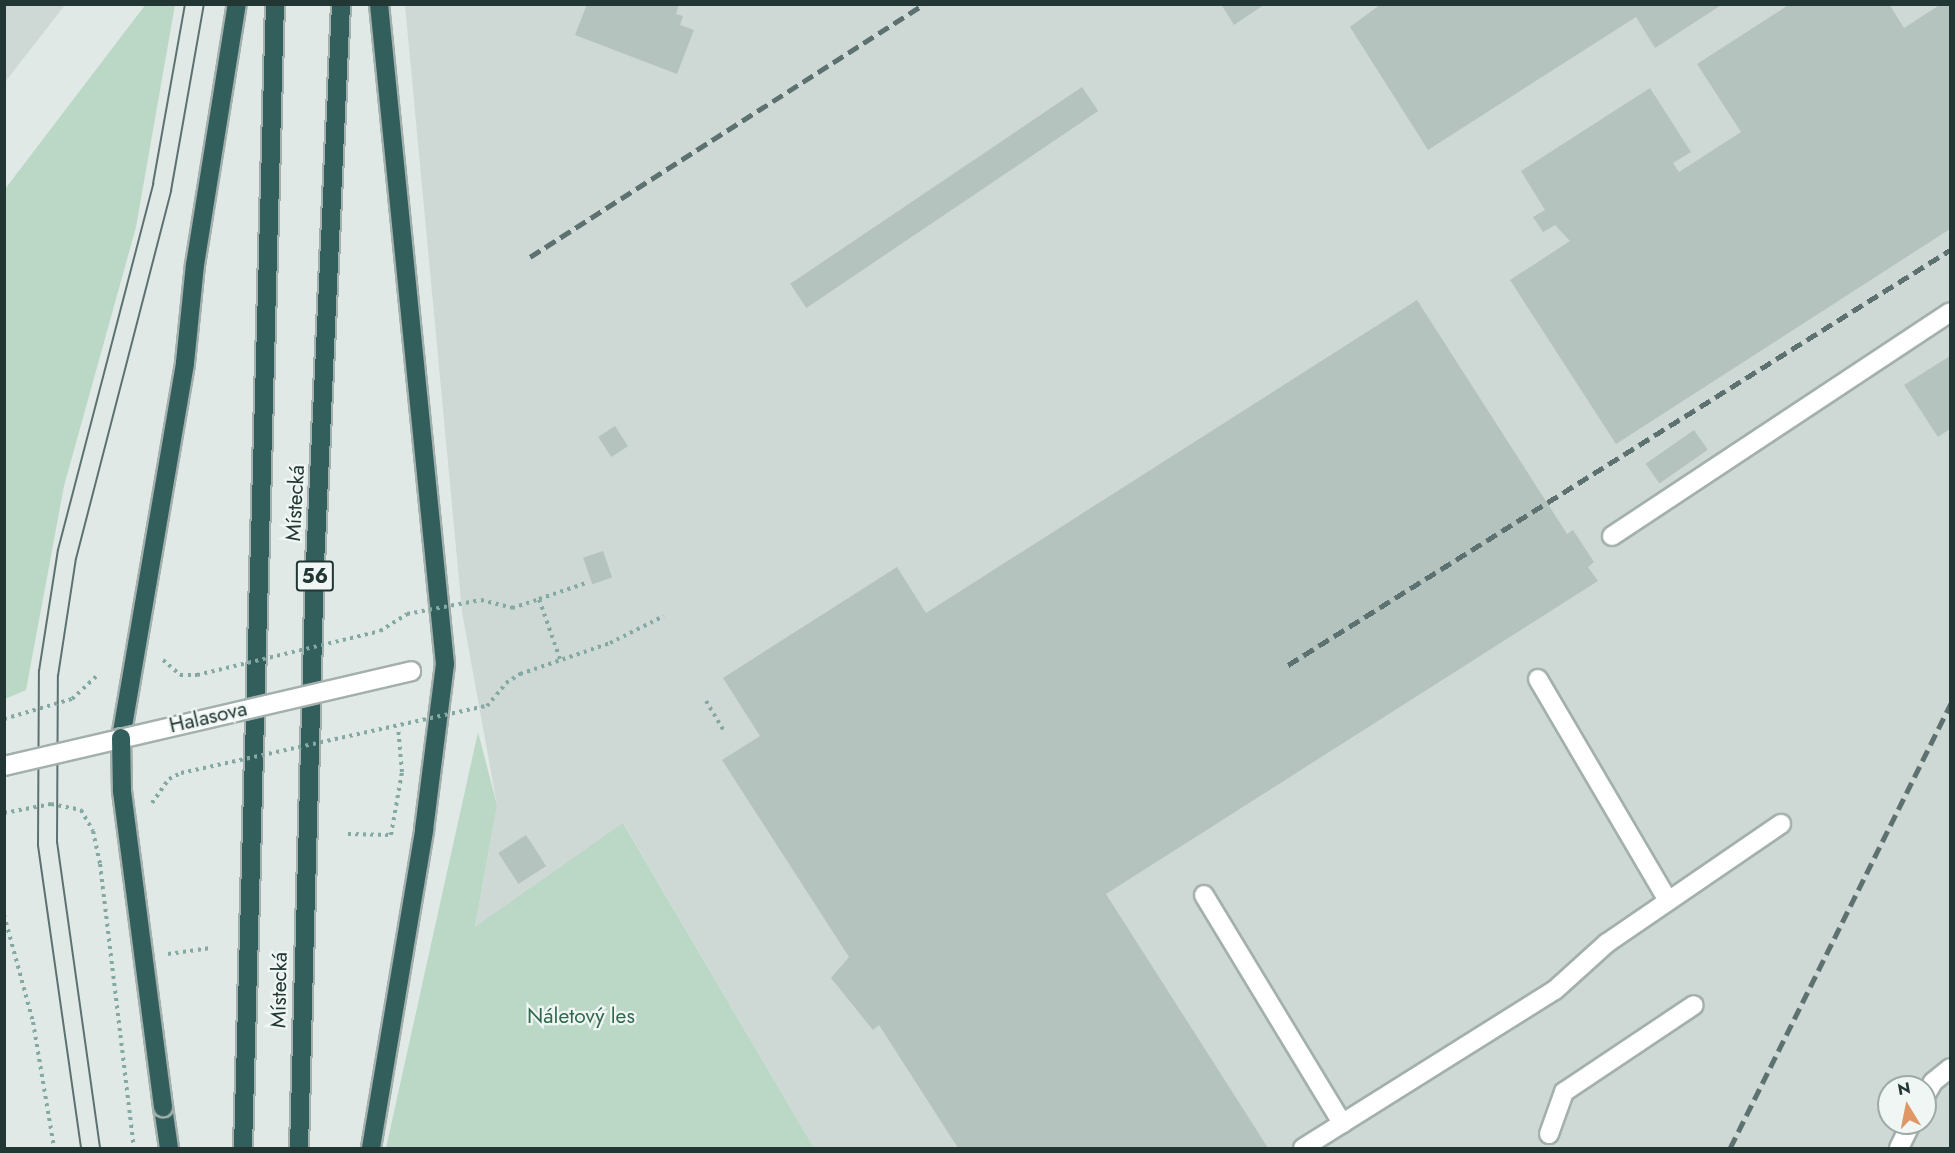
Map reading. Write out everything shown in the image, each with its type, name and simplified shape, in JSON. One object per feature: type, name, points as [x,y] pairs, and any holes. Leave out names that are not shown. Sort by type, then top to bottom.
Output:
[{"type":"highway","points":[[169,1149],[122,791],[121,738],[185,363],[195,265],[237,4]]},
{"type":"highway","name":"Místecká","points":[[243,1149],[275,4]]},
{"type":"highway","name":"Místecká","points":[[299,1149],[314,599],[341,4]]},
{"type":"highway","points":[[371,1149],[420,849],[439,717],[444,664],[379,4]]},
{"type":"street","points":[[1612,536],[1950,312]]},
{"type":"street","name":"Halasova","points":[[4,766],[411,671]]},
{"type":"street","points":[[1538,679],[1668,901]]},
{"type":"street","points":[[1303,1149],[1555,990],[1607,942],[1781,824]]},
{"type":"street","points":[[1204,895],[1342,1123]]},
{"type":"street","points":[[1549,1134],[1564,1092],[1694,1005]]},
{"type":"street","points":[[1937,1083],[1950,1068]]},
{"type":"street","points":[[1899,1149],[1905,1135]]},
{"type":"path","points":[[163,660],[180,675],[197,675],[380,632],[406,614],[481,600],[512,608],[586,583]]},
{"type":"path","points":[[539,599],[560,659]]},
{"type":"path","points":[[152,803],[169,779],[182,773],[487,706],[506,683],[560,659],[610,643],[664,616]]},
{"type":"path","points":[[4,719],[72,699],[99,674]]},
{"type":"path","points":[[706,701],[725,733]]},
{"type":"path","points":[[348,834],[391,835],[402,772],[398,727]]},
{"type":"path","points":[[4,813],[60,804],[81,810],[88,819],[100,864],[134,1149]]},
{"type":"path","points":[[4,915],[33,1022],[54,1149]]},
{"type":"shaded area","points":[[4,5],[65,5],[5,82]]},
{"type":"shaded area","points":[[405,5],[1950,5],[1950,1148],[814,1148],[624,824],[475,928],[497,805],[462,612]]},
{"type":"green space","points":[[146,4],[175,5],[136,227],[64,486],[26,690],[5,699],[5,189]]},
{"type":"green space","name":"Náletový les","points":[[478,732],[497,805],[475,927],[623,823],[814,1148],[386,1148]]},
{"type":"building","points":[[587,4],[679,4],[676,14],[683,16],[680,25],[694,30],[677,74],[575,35]]},
{"type":"building","points":[[1221,4],[1265,4],[1234,25]]},
{"type":"building","points":[[1381,4],[1723,4],[1655,48],[1636,17],[1428,150],[1350,27]]},
{"type":"building","points":[[1790,4],[1889,4],[1904,28],[1941,4],[1950,4],[1950,229],[1616,444],[1510,280],[1570,241],[1555,225],[1543,232],[1533,217],[1545,210],[1521,171],[1650,88],[1691,152],[1673,163],[1679,172],[1741,132],[1697,64]]},
{"type":"building","points":[[1082,87],[1098,111],[806,308],[790,284]]},
{"type":"building","points":[[1417,300],[1567,534],[1573,530],[1594,562],[1588,567],[1598,581],[1106,894],[1268,1148],[958,1148],[879,1025],[873,1030],[831,978],[849,957],[722,760],[760,736],[723,678],[897,567],[926,613]]},
{"type":"building","points":[[1950,356],[1950,429],[1938,437],[1904,385]]},
{"type":"building","points":[[615,426],[628,446],[611,457],[598,437]]},
{"type":"building","points":[[1694,430],[1708,450],[1659,484],[1646,464]]},
{"type":"building","points":[[603,551],[612,577],[592,584],[583,558]]},
{"type":"building","points":[[526,835],[546,866],[518,884],[498,853]]},
{"type":"tram line","points":[[81,1148],[38,846],[39,671],[58,550],[153,184],[185,4]]},
{"type":"tram line","points":[[100,1148],[57,843],[58,676],[76,559],[171,191],[204,4]]},
{"type":"railway","points":[[530,257],[924,4]]},
{"type":"railway","points":[[1288,665],[1950,250]]},
{"type":"railway","points":[[1730,1148],[1950,704]]}]
